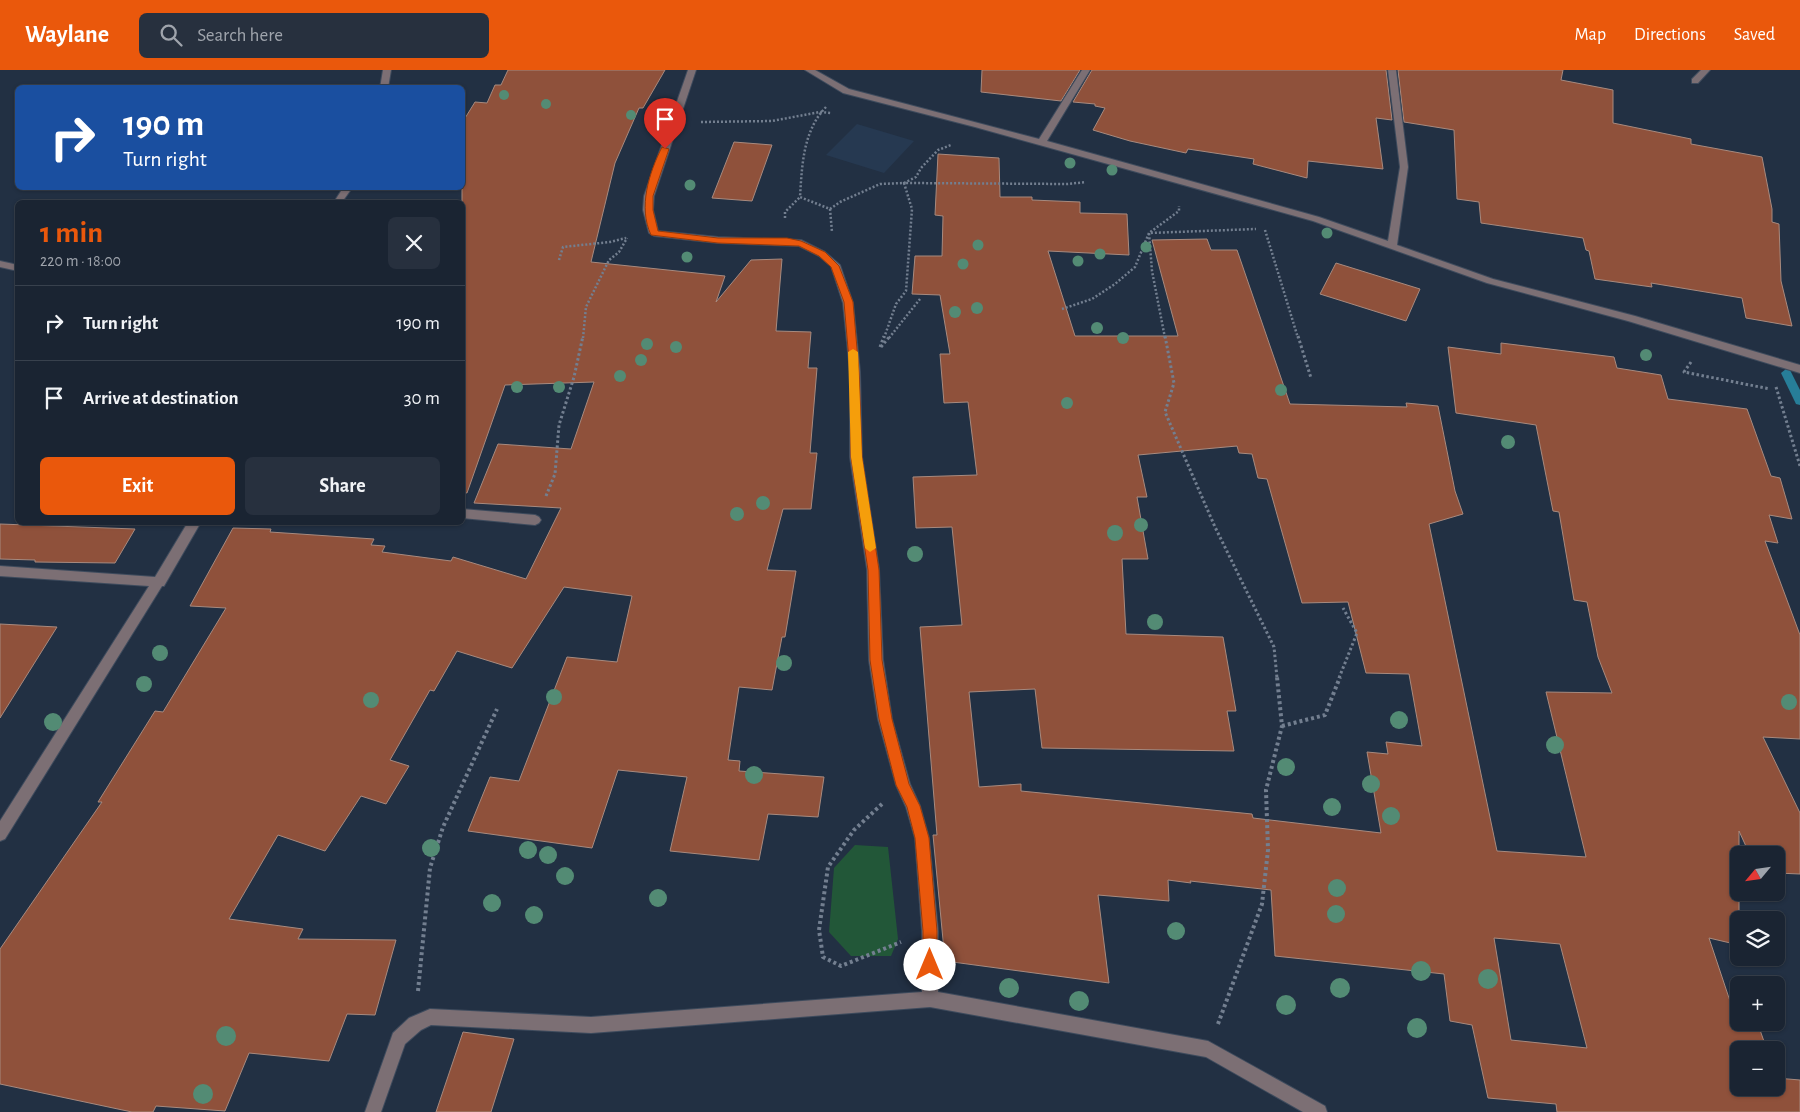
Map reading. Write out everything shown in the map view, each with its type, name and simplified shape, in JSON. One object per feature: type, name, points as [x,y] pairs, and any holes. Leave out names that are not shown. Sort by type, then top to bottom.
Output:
[{"type":"street","points":[[384,85],[387,70]]},
{"type":"street","points":[[692,70],[682,94],[676,122],[649,196],[648,210],[654,233],[718,240],[801,243],[822,254],[835,266],[848,302],[855,372],[856,457],[874,570],[876,660],[886,719],[903,785],[913,806],[922,838],[930,931],[930,999]]},
{"type":"street","points":[[809,70],[846,91],[978,125],[1316,219],[1490,281],[1631,318],[1800,369]]},
{"type":"street","points":[[1041,144],[1086,70]]},
{"type":"street","points":[[1392,70],[1404,167],[1392,247]]},
{"type":"street","points":[[1695,81],[1706,70]]},
{"type":"street","points":[[0,264],[15,267]]},
{"type":"street","points":[[465,513],[535,520]]},
{"type":"street","points":[[0,834],[160,582],[193,525]]},
{"type":"street","points":[[0,571],[160,582]]},
{"type":"street","points":[[373,1112],[399,1039],[414,1024],[430,1017],[591,1025],[930,999],[1208,1049],[1319,1112]]},
{"type":"path","points":[[676,122],[772,121],[820,112],[846,91]]},
{"type":"path","points":[[820,112],[804,152],[800,197],[830,209]]},
{"type":"path","points":[[904,183],[916,177],[920,168],[938,150],[952,144],[959,144]]},
{"type":"path","points":[[1062,309],[1092,299],[1135,267],[1149,233],[1179,211],[1181,183],[1170,178]]},
{"type":"path","points":[[830,209],[840,202],[880,184],[1068,184],[1087,182]]},
{"type":"path","points":[[904,183],[912,209],[906,291],[896,304],[879,350],[920,299]]},
{"type":"path","points":[[830,209],[835,266]]},
{"type":"path","points":[[1149,233],[1264,228],[1316,219]]},
{"type":"path","points":[[1264,228],[1311,378]]},
{"type":"path","points":[[559,260],[562,247],[610,242],[654,233]]},
{"type":"path","points":[[1149,233],[1152,272],[1174,383],[1165,412],[1215,527],[1274,648],[1282,726],[1266,790],[1268,850],[1262,904],[1208,1049]]},
{"type":"path","points":[[535,520],[555,474],[559,425],[574,377],[585,328],[586,306],[609,260],[619,252],[627,238]]},
{"type":"path","points":[[1775,362],[1776,390],[1800,466]]},
{"type":"path","points":[[1684,372],[1776,390]]},
{"type":"path","points":[[1282,726],[1325,715],[1357,633],[1343,608]]},
{"type":"path","points":[[414,1024],[430,868],[443,827],[497,709]]},
{"type":"path","points":[[903,785],[854,830],[828,867],[819,930],[823,957],[841,966],[930,931]]},
{"type":"shaded area","points":[[857,124],[914,141],[884,173],[826,155]]},
{"type":"green space","points":[[855,845],[888,847],[898,939],[891,956],[851,956],[829,932],[834,868]]},
{"type":"building","points":[[508,70],[665,70],[643,108],[639,108],[615,163],[591,262],[725,276],[716,302],[751,260],[782,259],[776,331],[811,332],[808,368],[817,368],[810,453],[817,453],[811,509],[783,509],[767,570],[796,571],[785,637],[782,637],[772,690],[739,687],[728,760],[740,761],[739,771],[824,777],[818,817],[768,814],[759,860],[670,851],[687,777],[618,770],[592,848],[468,831],[490,777],[519,781],[567,657],[617,662],[632,596],[564,587],[512,668],[457,651],[434,691],[430,690],[390,760],[409,766],[386,804],[361,796],[325,851],[278,835],[229,919],[303,929],[298,939],[396,940],[375,1015],[347,1014],[329,1061],[249,1053],[225,1111],[156,1106],[153,1112],[132,1112],[0,1084],[0,949],[102,802],[98,802],[155,711],[163,712],[226,608],[190,606],[233,528],[271,529],[270,532],[374,539],[371,545],[385,546],[382,552],[451,561],[453,557],[526,579],[561,508],[474,503],[498,444],[571,449],[594,382],[505,385],[467,493],[465,493],[465,200],[462,200],[462,190],[465,190],[465,118],[475,102],[487,103],[495,85],[501,85]]},
{"type":"building","points":[[982,70],[1080,70],[1061,101],[981,92]]},
{"type":"building","points":[[1092,70],[1386,70],[1392,120],[1376,118],[1383,169],[1308,161],[1307,178],[1253,164],[1254,159],[1188,149],[1186,153],[1130,141],[1093,130],[1105,108],[1095,106],[1095,104],[1073,102]]},
{"type":"building","points":[[1398,70],[1563,70],[1561,80],[1613,90],[1613,123],[1691,139],[1691,144],[1762,157],[1772,209],[1772,222],[1779,224],[1781,281],[1792,326],[1746,318],[1742,298],[1651,283],[1652,287],[1595,279],[1589,251],[1586,250],[1583,238],[1481,223],[1479,202],[1457,199],[1454,130],[1404,122]]},
{"type":"building","points":[[734,142],[772,145],[752,201],[712,198]]},
{"type":"building","points":[[938,154],[999,158],[1000,197],[1032,197],[1032,200],[1080,202],[1080,213],[1127,214],[1129,255],[1048,251],[1075,336],[1178,336],[1152,240],[1207,239],[1211,250],[1237,250],[1290,404],[1407,407],[1406,403],[1438,406],[1455,491],[1463,514],[1429,524],[1497,851],[1586,857],[1546,692],[1612,693],[1598,657],[1587,602],[1574,600],[1559,512],[1553,511],[1536,425],[1456,413],[1448,347],[1501,354],[1501,343],[1614,357],[1617,368],[1661,375],[1668,399],[1747,409],[1771,476],[1780,478],[1792,519],[1769,515],[1778,543],[1765,541],[1800,635],[1800,739],[1763,737],[1800,813],[1800,874],[1785,873],[1785,846],[1746,846],[1739,831],[1739,846],[1730,846],[1730,901],[1739,901],[1739,911],[1730,911],[1730,943],[1709,938],[1730,1001],[1730,1031],[1760,1031],[1764,1041],[1730,1041],[1730,1096],[1785,1096],[1785,1079],[1800,1080],[1800,1112],[1557,1112],[1556,1104],[1488,1098],[1472,1025],[1450,1021],[1444,974],[1275,956],[1271,890],[1168,880],[1169,901],[1098,895],[1109,983],[945,961],[933,835],[937,835],[920,627],[962,625],[952,527],[916,528],[913,477],[977,475],[968,402],[944,403],[940,354],[950,354],[940,295],[912,294],[915,256],[942,256],[943,216],[935,215]],"holes":[[[1237,446],[1239,453],[1252,454],[1258,478],[1267,479],[1302,603],[1348,602],[1366,673],[1409,674],[1422,746],[1386,742],[1388,754],[1367,752],[1381,833],[1253,818],[1252,814],[1021,791],[1021,784],[979,787],[969,692],[1035,689],[1042,748],[1234,751],[1227,711],[1236,711],[1223,637],[1126,634],[1122,559],[1148,559],[1137,497],[1147,497],[1138,455]],[[1494,938],[1560,944],[1587,1048],[1511,1040]]]},
{"type":"building","points":[[1336,263],[1420,289],[1406,321],[1320,294]]},
{"type":"building","points":[[0,524],[135,529],[115,563],[35,562],[35,560],[0,559]]},
{"type":"building","points":[[0,624],[57,627],[0,718]]},
{"type":"building","points":[[463,1032],[514,1039],[491,1112],[436,1112]]},
{"type":"waterway","points":[[1786,373],[1800,401]]},
{"type":"slow traffic","points":[[853,352],[856,457],[870,548]]},
{"type":"route","points":[[665,149],[649,196],[648,210],[654,233],[718,240],[801,243],[822,254],[835,266],[848,302],[855,372],[856,457],[874,570],[876,660],[886,719],[903,785],[913,806],[922,838],[930,931],[930,965]]}]
